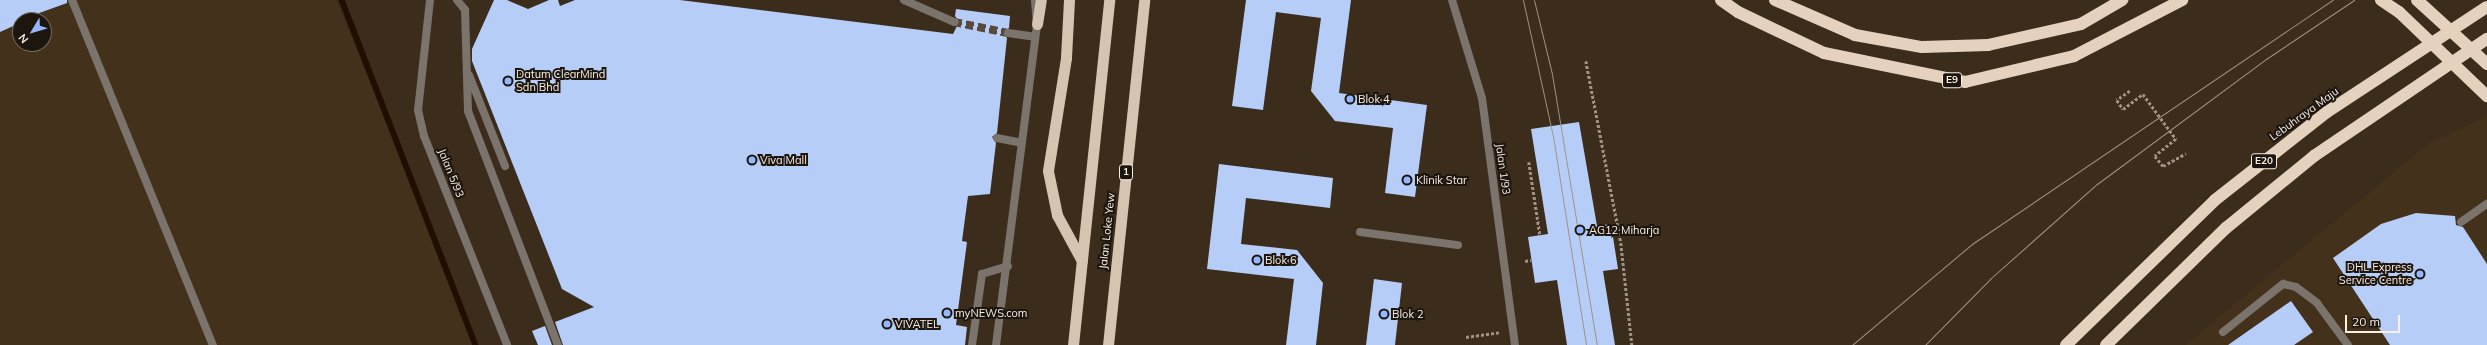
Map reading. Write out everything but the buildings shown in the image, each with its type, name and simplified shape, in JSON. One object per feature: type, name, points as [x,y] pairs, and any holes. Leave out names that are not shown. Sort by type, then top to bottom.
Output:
[{"type":"highway","points":[[1037,24],[1041,0]]},
{"type":"highway","points":[[1069,0],[1066,58],[1048,171],[1058,215],[1082,261]]},
{"type":"highway","name":"Jalan Loke Yew","points":[[1073,345],[1109,0]]},
{"type":"highway","name":"Jalan Loke Yew","points":[[1108,345],[1144,0]]},
{"type":"highway","name":"E9","points":[[1722,0],[1738,12],[1824,53],[1965,82],[2074,56],[2182,0]]},
{"type":"highway","points":[[1775,0],[1855,35],[1922,47],[2004,42],[2081,24],[2122,0]]},
{"type":"highway","points":[[2381,0],[2399,12],[2487,96]]},
{"type":"highway","points":[[2417,0],[2487,64]]},
{"type":"highway","name":"Lebuhraya Maju","points":[[2066,345],[2215,200],[2327,112],[2487,7]]},
{"type":"highway","name":"E20","points":[[2106,345],[2226,228],[2314,156],[2487,39]]},
{"type":"street","points":[[72,0],[213,345]]},
{"type":"street","name":"Jalan 5/93","points":[[430,0],[418,110],[424,136],[508,345]]},
{"type":"street","points":[[457,0],[464,10],[468,111],[558,345]]},
{"type":"street","points":[[904,0],[954,22]]},
{"type":"street","points":[[996,345],[1008,266],[1037,24],[1035,0]]},
{"type":"street","name":"Jalan 1/93","points":[[1452,0],[1482,98],[1515,345]]},
{"type":"street","points":[[1008,34],[1035,37]]},
{"type":"street","points":[[466,69],[505,166]]},
{"type":"street","points":[[996,138],[1022,143]]},
{"type":"street","points":[[2461,222],[2487,204]]},
{"type":"street","points":[[1360,232],[1458,245]]},
{"type":"street","points":[[972,345],[982,274],[1008,266]]},
{"type":"street","points":[[2222,332],[2283,284],[2296,287],[2317,302],[2348,345]]},
{"type":"path","points":[[1586,61],[1622,249],[1632,345]]},
{"type":"path","points":[[2130,91],[2117,100],[2123,109],[2143,94],[2176,139],[2155,156],[2163,166],[2186,152]]},
{"type":"path","points":[[1529,162],[1540,235]]},
{"type":"path","points":[[1524,261],[1531,260]]},
{"type":"path","points":[[1466,337],[1514,330]]},
{"type":"shaded area","points":[[0,0],[336,0],[479,345],[0,345]]},
{"type":"shaded area","points":[[2487,116],[2487,345],[2185,345],[2428,144]]},
{"type":"waterway","points":[[342,0],[476,345]]},
{"type":"tunnel","points":[[954,22],[1008,33]]},
{"type":"tram line","points":[[1523,0],[1553,136],[1586,345]]},
{"type":"tram line","points":[[1534,0],[1552,74],[1597,345]]},
{"type":"tram line","points":[[1852,345],[1972,244],[2333,0]]},
{"type":"tram line","points":[[1925,345],[1991,278],[2097,184],[2266,59],[2354,0]]},
{"type":"place","name":"Datum ClearMind Sdn Bhd","points":[[508,81]]},
{"type":"place","name":"Blok 4","points":[[1350,99]]},
{"type":"place","name":"Viva Mall","points":[[752,160]]},
{"type":"place","name":"Klinik Star","points":[[1407,180]]},
{"type":"place","name":"AG12 Miharja","points":[[1580,230]]},
{"type":"place","name":"Blok 6","points":[[1257,260]]},
{"type":"place","name":"DHL Express Service Centre","points":[[2420,274]]},
{"type":"place","name":"myNEWS.com","points":[[947,313]]},
{"type":"place","name":"Blok 2","points":[[1384,314]]},
{"type":"place","name":"VIVATEL","points":[[887,324]]}]
